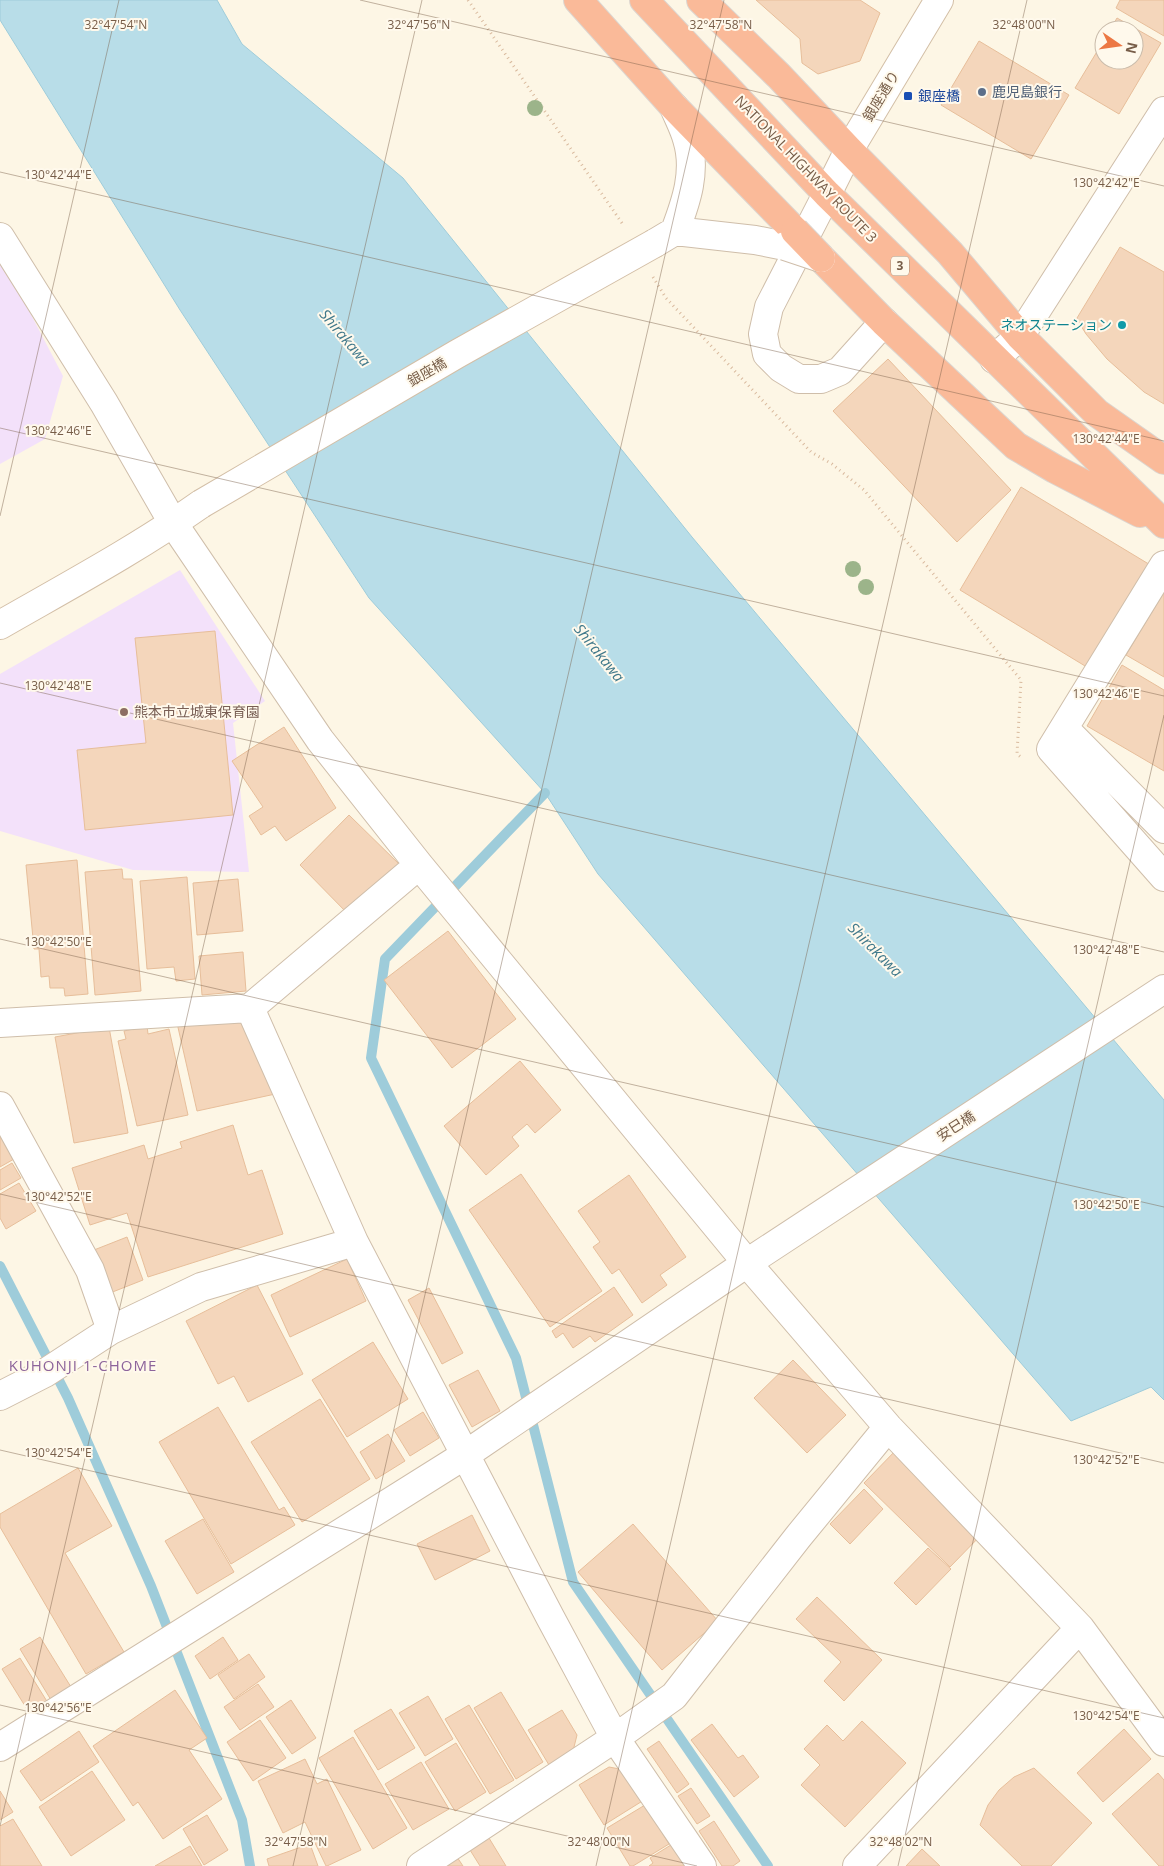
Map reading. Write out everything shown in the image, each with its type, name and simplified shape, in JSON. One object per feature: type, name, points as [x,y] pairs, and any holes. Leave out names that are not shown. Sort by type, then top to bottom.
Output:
[{"type":"highway","name":"3","points":[[578,0],[790,239],[822,258],[884,322],[1016,446],[1055,470],[1164,525]]},
{"type":"highway","name":"NATIONAL HIGHWAY ROUTE 3","points":[[644,0],[827,194],[1164,525]]},
{"type":"highway","points":[[701,0],[779,76],[950,253],[1020,336],[1097,413],[1164,460]]},
{"type":"street","name":"銀座通り","points":[[884,322],[840,371],[822,379],[799,379],[781,368],[767,354],[763,334],[769,307],[849,150],[939,0]]},
{"type":"street","points":[[674,106],[688,141],[691,173],[686,202],[665,237],[755,240],[790,239]]},
{"type":"street","points":[[994,359],[1020,336],[1164,111]]},
{"type":"street","points":[[0,237],[104,403],[173,523],[320,740],[419,866],[747,1263],[888,1427],[1080,1628],[1164,1742]]},
{"type":"street","name":"銀座橋","points":[[0,624],[101,567],[201,504],[466,349],[665,237]]},
{"type":"street","points":[[1058,738],[1164,565]]},
{"type":"street","points":[[1058,738],[1164,828]]},
{"type":"street","points":[[1058,738],[1164,877]]},
{"type":"street","points":[[0,1022],[250,1008],[419,866]]},
{"type":"street","name":"安巳橋","points":[[0,1747],[465,1455],[747,1263],[1164,989]]},
{"type":"street","points":[[250,1008],[354,1242],[550,1618],[616,1738],[702,1866]]},
{"type":"street","points":[[0,1106],[90,1270],[111,1330]]},
{"type":"street","points":[[0,1396],[45,1373],[111,1330],[201,1287],[354,1242]]},
{"type":"street","points":[[421,1866],[616,1738],[674,1696],[798,1537],[888,1427]]},
{"type":"street","points":[[857,1866],[1080,1628]]},
{"type":"path","points":[[468,0],[626,230]]},
{"type":"path","points":[[651,273],[666,298],[811,452],[832,464],[864,490],[1022,680],[1018,754],[1024,761]]},
{"type":"shaded area","points":[[0,255],[63,376],[45,439],[0,464]]},
{"type":"shaded area","name":"熊本市立城東保育園","points":[[180,570],[265,701],[233,723],[249,872],[133,870],[0,831],[0,674]]},
{"type":"water","name":"Shirakawa","points":[[0,0],[217,0],[242,44],[403,178],[692,537],[1164,1100],[1164,1400],[1151,1387],[1071,1421],[598,874],[545,793],[369,598],[180,310],[0,20]]},
{"type":"building","points":[[756,0],[860,0],[880,13],[860,61],[818,74],[802,63],[800,39]]},
{"type":"building","points":[[1120,0],[1164,0],[1164,36],[1144,24],[1144,20],[1137,20],[1116,8]]},
{"type":"building","points":[[1144,33],[1161,43],[1119,114],[1075,88],[1094,57],[1094,70],[1144,70]]},
{"type":"building","points":[[979,41],[1069,95],[1031,159],[941,105]]},
{"type":"building","name":"ネオステーション","points":[[1120,247],[1164,272],[1164,404],[1144,392],[1107,359],[1086,334],[1077,318]]},
{"type":"building","points":[[888,359],[1011,490],[957,542],[833,411]]},
{"type":"building","points":[[1021,487],[1152,566],[1090,669],[960,590]]},
{"type":"building","points":[[1164,592],[1164,677],[1126,655]]},
{"type":"building","points":[[215,631],[233,815],[85,830],[77,750],[146,743],[135,638]]},
{"type":"building","points":[[1122,665],[1164,690],[1164,771],[1087,726]]},
{"type":"building","points":[[284,727],[336,808],[286,841],[275,826],[261,835],[249,816],[263,807],[232,761]]},
{"type":"building","points":[[349,815],[400,865],[349,915],[300,865]]},
{"type":"building","points":[[77,860],[88,994],[65,996],[64,988],[50,988],[49,976],[41,977],[39,949],[34,949],[26,865]]},
{"type":"building","points":[[122,869],[123,879],[132,879],[141,991],[95,995],[85,872]]},
{"type":"building","points":[[187,877],[195,979],[176,981],[174,967],[147,969],[140,881]]},
{"type":"building","points":[[238,879],[243,931],[197,935],[193,883]]},
{"type":"building","points":[[448,931],[516,1019],[452,1068],[384,980]]},
{"type":"building","points":[[243,952],[246,991],[202,995],[199,956]]},
{"type":"building","points":[[250,1020],[280,1093],[197,1111],[177,1023]]},
{"type":"building","points":[[147,1026],[148,1034],[169,1029],[188,1115],[137,1126],[118,1041],[126,1039],[124,1031]]},
{"type":"building","points":[[109,1027],[128,1133],[74,1143],[55,1037]]},
{"type":"building","points":[[520,1061],[561,1110],[535,1133],[527,1124],[512,1137],[519,1146],[486,1175],[444,1126]]},
{"type":"building","points":[[233,1125],[248,1175],[262,1170],[283,1234],[148,1277],[127,1213],[90,1225],[72,1168],[144,1145],[148,1159],[182,1148],[180,1142]]},
{"type":"building","points":[[0,1135],[14,1159],[0,1167]]},
{"type":"building","points":[[12,1163],[21,1178],[0,1190],[0,1170]]},
{"type":"building","points":[[521,1174],[602,1291],[550,1327],[469,1210]]},
{"type":"building","points":[[629,1175],[686,1257],[660,1275],[667,1285],[642,1303],[619,1269],[612,1274],[593,1247],[600,1242],[578,1211]]},
{"type":"building","points":[[19,1183],[36,1211],[6,1229],[0,1218],[0,1194]]},
{"type":"building","points":[[127,1237],[143,1280],[110,1293],[94,1250]]},
{"type":"building","points":[[347,1259],[366,1301],[290,1337],[271,1295]]},
{"type":"building","points":[[257,1285],[303,1374],[248,1402],[234,1376],[218,1384],[186,1321]]},
{"type":"building","points":[[614,1287],[633,1315],[595,1342],[590,1336],[573,1348],[563,1333],[556,1338],[552,1331]]},
{"type":"building","points":[[429,1288],[463,1353],[442,1364],[408,1300]]},
{"type":"building","points":[[373,1342],[408,1399],[347,1437],[312,1380]]},
{"type":"building","points":[[793,1360],[846,1415],[807,1453],[754,1398]]},
{"type":"building","points":[[478,1370],[500,1411],[472,1427],[449,1385]]},
{"type":"building","points":[[320,1399],[370,1479],[302,1522],[251,1442]]},
{"type":"building","points":[[218,1407],[279,1510],[284,1507],[295,1525],[231,1564],[159,1442]]},
{"type":"building","points":[[423,1412],[439,1438],[410,1456],[394,1430]]},
{"type":"building","points":[[388,1434],[405,1461],[376,1479],[360,1452]]},
{"type":"building","points":[[899,1447],[985,1531],[950,1567],[864,1483]]},
{"type":"building","points":[[78,1468],[112,1526],[65,1553],[124,1652],[86,1674],[0,1527],[0,1514]]},
{"type":"building","points":[[864,1489],[883,1509],[850,1544],[830,1524]]},
{"type":"building","points":[[472,1515],[490,1551],[435,1580],[417,1544]]},
{"type":"building","points":[[203,1519],[234,1572],[197,1594],[165,1541]]},
{"type":"building","points":[[633,1524],[718,1621],[662,1670],[578,1572]]},
{"type":"building","points":[[928,1548],[951,1569],[916,1605],[894,1583]]},
{"type":"building","points":[[817,1597],[882,1660],[844,1701],[824,1681],[841,1662],[796,1619]]},
{"type":"building","points":[[40,1637],[71,1687],[51,1700],[20,1649]]},
{"type":"building","points":[[223,1637],[238,1660],[210,1679],[195,1656]]},
{"type":"building","points":[[249,1654],[265,1677],[234,1699],[218,1675]]},
{"type":"building","points":[[20,1658],[48,1703],[30,1714],[2,1669]]},
{"type":"building","points":[[258,1684],[274,1707],[240,1730],[224,1707]]},
{"type":"building","points":[[175,1690],[207,1738],[189,1750],[222,1799],[163,1839],[138,1802],[133,1806],[93,1746]]},
{"type":"building","points":[[501,1692],[543,1762],[516,1779],[474,1708]]},
{"type":"building","points":[[428,1696],[453,1739],[425,1756],[399,1713]]},
{"type":"building","points":[[291,1700],[316,1738],[292,1754],[266,1717]]},
{"type":"building","points":[[469,1705],[514,1780],[490,1794],[445,1719]]},
{"type":"building","points":[[391,1709],[415,1748],[378,1770],[354,1731]]},
{"type":"building","points":[[562,1710],[577,1735],[573,1751],[549,1765],[528,1730]]},
{"type":"building","points":[[260,1720],[286,1758],[253,1781],[227,1742]]},
{"type":"building","points":[[862,1721],[906,1763],[845,1827],[801,1785],[820,1765],[804,1749],[827,1725],[843,1741]]},
{"type":"building","points":[[712,1724],[738,1758],[743,1755],[759,1777],[734,1797],[691,1740]]},
{"type":"building","points":[[1124,1729],[1151,1759],[1103,1802],[1077,1773]]},
{"type":"building","points":[[79,1731],[99,1762],[41,1801],[20,1771]]},
{"type":"building","points":[[353,1737],[407,1828],[373,1849],[319,1758]]},
{"type":"building","points":[[659,1741],[689,1784],[677,1793],[647,1749]]},
{"type":"building","points":[[456,1743],[486,1792],[455,1811],[425,1762]]},
{"type":"building","points":[[305,1759],[317,1784],[327,1779],[361,1850],[327,1866],[305,1822],[283,1833],[258,1781]]},
{"type":"building","points":[[421,1762],[449,1809],[413,1830],[385,1784]]},
{"type":"building","points":[[609,1767],[625,1770],[644,1800],[604,1825],[579,1785]]},
{"type":"building","points":[[1034,1768],[1092,1823],[1051,1866],[1022,1866],[980,1825],[988,1805],[999,1790],[1014,1777]]},
{"type":"building","points":[[92,1771],[125,1820],[71,1856],[39,1807]]},
{"type":"building","points":[[1158,1773],[1164,1780],[1164,1866],[1159,1866],[1112,1814]]},
{"type":"building","points":[[691,1788],[710,1816],[697,1824],[678,1796]]},
{"type":"building","points":[[0,1791],[13,1812],[0,1820]]},
{"type":"building","points":[[645,1805],[669,1844],[630,1866],[607,1828]]},
{"type":"building","points":[[207,1815],[228,1850],[204,1865],[183,1829]]},
{"type":"building","points":[[13,1819],[42,1866],[0,1866],[0,1826]]},
{"type":"building","points":[[714,1821],[740,1861],[733,1866],[722,1866],[699,1831]]},
{"type":"building","points":[[489,1838],[506,1866],[480,1866],[470,1850]]},
{"type":"building","points":[[674,1843],[688,1866],[649,1866],[653,1863],[650,1858]]},
{"type":"building","points":[[310,1844],[318,1866],[269,1866],[267,1859]]},
{"type":"building","points":[[190,1846],[202,1866],[155,1866]]},
{"type":"building","points":[[922,1849],[940,1866],[906,1866]]},
{"type":"building","points":[[457,1857],[463,1866],[443,1866]]},
{"type":"waterway","points":[[545,793],[385,959],[371,1058],[516,1358],[573,1582],[768,1866]]},
{"type":"waterway","points":[[0,1266],[68,1398],[151,1586],[242,1820],[250,1866]]},
{"type":"place","name":"鹿児島銀行","points":[[982,92]]},
{"type":"place","name":"銀座橋","points":[[908,96]]},
{"type":"place","name":"ネオステーション","points":[[1122,325]]},
{"type":"place","name":"熊本市立城東保育園","points":[[124,712]]},
{"type":"district","name":"KUHONJI 1-CHOME","points":[[83,1366]]}]
